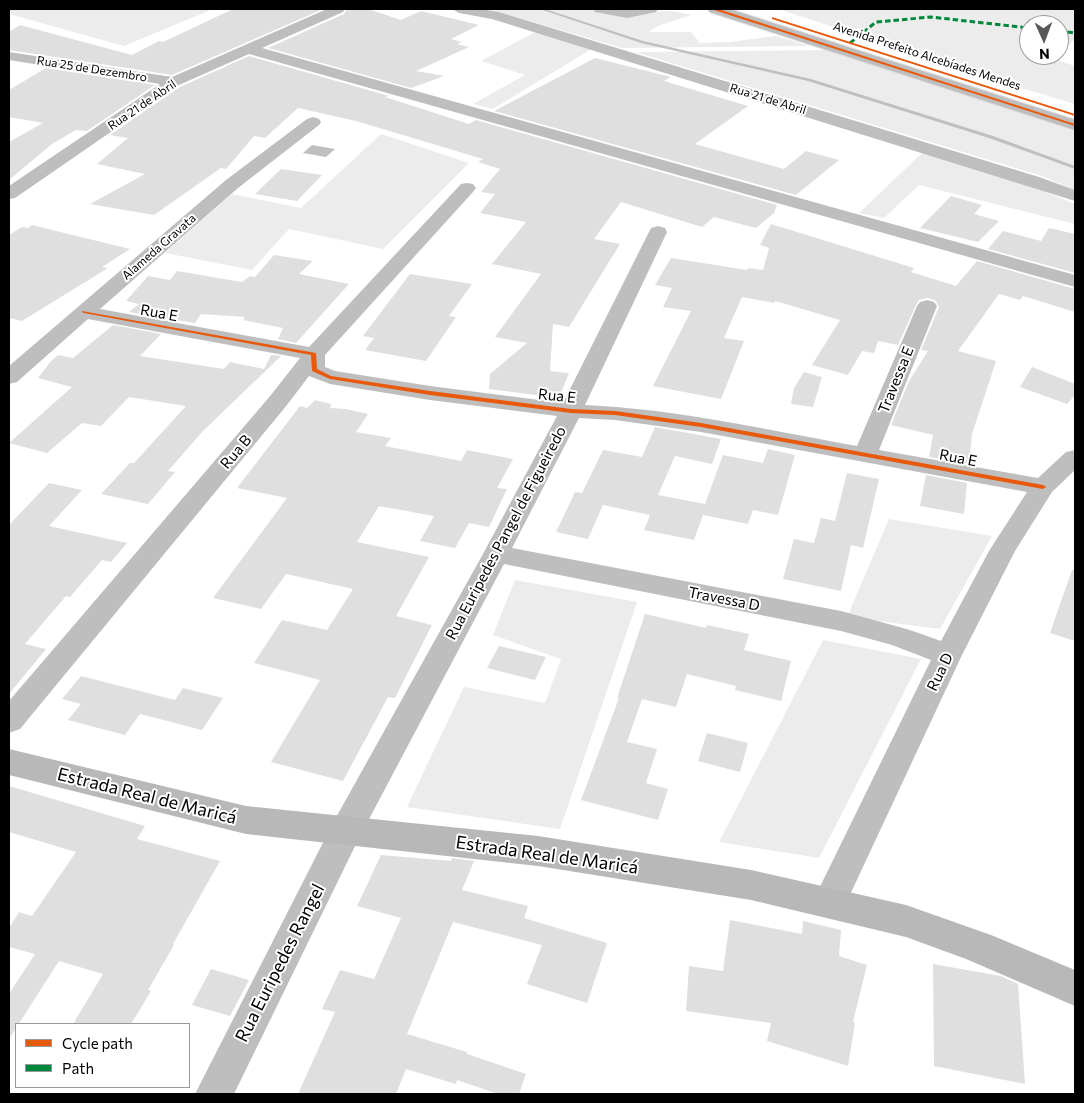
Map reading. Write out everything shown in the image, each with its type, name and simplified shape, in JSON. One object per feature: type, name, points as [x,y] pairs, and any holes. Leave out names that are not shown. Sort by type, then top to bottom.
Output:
[{"type":"main road","name":"Avenida Prefeito Alcebíades Mendes","points":[[715,9],[1075,125]]},
{"type":"main road","name":"Avenida Prefeito Alcebíades Mendes","points":[[743,9],[1075,115]]},
{"type":"main road","name":"Estrada Real de Maricá","points":[[9,762],[246,820],[538,851],[751,885],[906,921],[978,947],[1075,988]]},
{"type":"street","name":"Rua 21 de Abril","points":[[9,194],[174,82],[338,9]]},
{"type":"street","name":"Rua 21 de Abril","points":[[459,9],[494,15],[1034,181],[1075,196]]},
{"type":"street","points":[[600,9],[626,14],[652,9]]},
{"type":"street","points":[[248,49],[450,104],[668,168],[1075,281]]},
{"type":"street","name":"Rua 25 de Dezembro","points":[[9,56],[174,82]]},
{"type":"street","points":[[9,72],[32,60]]},
{"type":"street","name":"Alameda Gravata","points":[[9,377],[232,184],[313,122]]},
{"type":"street","name":"Rua B","points":[[9,721],[279,400],[314,354],[467,188]]},
{"type":"street","name":"Rua Euripedes Pangel de Figueiredo","points":[[346,831],[571,411],[658,232]]},
{"type":"street","name":"Travessa E","points":[[866,453],[926,306]]},
{"type":"street","name":"Rua E","points":[[84,312],[314,354],[314,370],[330,377],[430,393],[571,411],[615,413],[682,422],[866,453],[1043,487]]},
{"type":"street","name":"Rua D","points":[[829,903],[948,655],[1002,551],[1043,487],[1075,457]]},
{"type":"street","name":"Travessa D","points":[[496,554],[841,621],[900,637],[948,655]]},
{"type":"street","name":"Rua Euripedes Rangel","points":[[214,1094],[346,831]]},
{"type":"shaded area","points":[[9,9],[213,9],[124,46],[9,14]]},
{"type":"shaded area","points":[[489,9],[591,9],[612,14],[672,11],[692,15],[662,25],[649,32],[691,32],[700,43],[729,42],[776,36],[810,46],[622,48]]},
{"type":"shaded area","points":[[778,9],[1075,9],[1075,39],[1069,45],[1069,15],[1019,15],[1019,65],[1069,64],[1075,66],[1075,104],[995,80]]},
{"type":"shaded area","points":[[535,32],[593,48],[493,109],[473,104],[525,75],[481,61]]},
{"type":"shaded area","points":[[828,50],[1075,131],[1075,190],[1045,177],[635,52]]},
{"type":"shaded area","points":[[381,134],[469,163],[383,249],[289,229],[252,270],[165,253],[232,194],[301,208]]},
{"type":"shaded area","points":[[312,145],[335,149],[326,157],[303,153]]},
{"type":"shaded area","points":[[922,153],[1026,184],[1075,204],[1075,224],[919,185],[884,218],[859,213]]},
{"type":"shaded area","points":[[889,519],[992,536],[940,629],[847,617]]},
{"type":"shaded area","points":[[515,580],[637,602],[560,829],[407,807],[464,687],[545,703],[561,659],[493,635]]},
{"type":"shaded area","points":[[823,640],[921,659],[819,858],[719,842]]},
{"type":"building","points":[[233,9],[323,9],[172,75],[9,50],[9,32],[20,25],[132,55],[159,41],[163,42]]},
{"type":"building","points":[[347,9],[368,9],[401,20],[421,11],[479,25],[451,39],[462,42],[457,44],[469,47],[416,71],[444,76],[411,88],[268,48],[344,14]]},
{"type":"building","points":[[249,56],[389,96],[385,97],[469,124],[476,120],[777,205],[774,213],[756,228],[714,217],[702,227],[621,202],[594,239],[620,244],[569,327],[553,324],[550,371],[569,373],[559,398],[489,389],[490,374],[527,343],[495,337],[541,274],[492,264],[526,222],[480,213],[495,194],[481,192],[500,169],[478,162],[483,159],[356,121],[298,108],[265,138],[254,136],[226,169],[221,168],[154,215],[90,204],[145,174],[97,164],[128,138],[110,135],[180,87]]},
{"type":"building","points":[[595,58],[671,77],[664,81],[748,106],[695,144],[784,169],[806,151],[839,160],[796,195],[494,111]]},
{"type":"building","points":[[46,68],[155,85],[87,131],[76,130],[52,144],[9,180],[9,142],[43,123],[9,117],[9,90]]},
{"type":"building","points":[[281,169],[322,175],[297,201],[255,194]]},
{"type":"building","points":[[951,196],[982,205],[974,214],[999,221],[978,242],[920,228]]},
{"type":"building","points":[[771,224],[914,268],[911,272],[956,286],[977,261],[1075,289],[1075,312],[1023,296],[1020,300],[999,294],[958,351],[996,361],[972,434],[969,464],[929,457],[933,435],[891,425],[909,381],[928,351],[921,350],[939,307],[936,301],[928,298],[919,300],[898,345],[878,341],[874,353],[862,351],[848,375],[812,365],[840,320],[775,301],[774,303],[742,297],[724,338],[744,341],[721,399],[653,386],[691,311],[663,307],[672,288],[655,285],[671,258],[747,270],[748,268],[763,270],[769,248],[760,245]]},
{"type":"building","points":[[32,225],[130,249],[102,267],[108,268],[22,321],[9,318],[9,235],[22,227],[28,228]]},
{"type":"building","points":[[1049,228],[1075,234],[1075,273],[988,249],[1003,231],[1041,241]]},
{"type":"building","points":[[274,255],[313,261],[299,274],[349,284],[296,343],[278,339],[283,328],[243,320],[245,317],[201,314],[195,323],[129,312],[139,304],[126,301],[148,276],[170,280],[177,271],[242,282],[250,276],[255,277]]},
{"type":"building","points":[[410,274],[472,284],[449,316],[456,317],[426,361],[365,350],[374,338],[363,336]]},
{"type":"building","points":[[113,325],[161,334],[140,356],[224,369],[230,362],[264,369],[271,355],[281,356],[203,431],[168,471],[175,472],[148,504],[101,494],[130,463],[134,463],[186,406],[129,397],[101,426],[82,423],[47,453],[9,443],[72,387],[38,378],[51,361],[58,355],[73,358]]},
{"type":"building","points":[[1032,367],[1075,384],[1075,395],[1067,404],[1020,387]]},
{"type":"building","points":[[804,372],[822,377],[813,407],[791,404],[794,388]]},
{"type":"building","points":[[315,400],[331,404],[330,408],[346,409],[368,414],[356,432],[391,438],[385,446],[461,461],[467,450],[513,459],[497,488],[507,489],[489,527],[469,523],[455,548],[420,541],[434,516],[379,506],[357,542],[429,557],[396,616],[432,625],[395,698],[388,697],[343,781],[271,762],[320,680],[254,663],[282,620],[327,630],[353,589],[286,574],[261,609],[213,598],[287,498],[237,488],[300,406],[307,408]]},
{"type":"building","points":[[655,427],[721,439],[712,464],[675,456],[658,495],[705,504],[723,455],[763,463],[768,449],[795,455],[778,515],[753,510],[748,524],[703,515],[694,540],[644,530],[650,515],[603,505],[588,539],[556,532],[575,492],[582,493],[603,450],[642,457]]},
{"type":"building","points":[[847,473],[879,479],[863,548],[851,545],[841,591],[783,579],[794,539],[814,543],[821,518],[835,521]]},
{"type":"building","points":[[926,475],[967,483],[964,514],[920,506]]},
{"type":"building","points":[[49,483],[82,490],[49,526],[127,543],[111,562],[102,560],[70,597],[66,596],[25,644],[46,649],[9,694],[9,525]]},
{"type":"building","points":[[1072,570],[1075,570],[1075,641],[1050,633]]},
{"type":"building","points":[[645,614],[706,628],[707,625],[749,634],[744,650],[791,661],[781,701],[735,690],[736,686],[687,674],[676,707],[642,699],[627,742],[657,749],[646,783],[668,789],[658,820],[581,800],[619,698],[617,698]]},
{"type":"building","points":[[499,646],[546,657],[535,680],[487,668]]},
{"type":"building","points":[[81,676],[175,700],[183,688],[223,698],[202,730],[140,714],[125,735],[68,720],[81,704],[62,699]]},
{"type":"building","points":[[707,733],[748,743],[740,772],[698,761]]},
{"type":"building","points":[[9,786],[145,826],[137,839],[220,861],[148,990],[151,991],[132,1023],[74,1023],[103,974],[59,961],[19,1023],[15,1023],[15,1030],[9,1039],[9,994],[35,954],[9,947],[9,928],[19,912],[32,916],[76,852],[9,832]]},
{"type":"building","points":[[381,855],[451,861],[452,858],[474,861],[462,890],[528,906],[524,918],[607,943],[587,1003],[527,984],[542,945],[453,922],[407,1034],[467,1052],[467,1054],[526,1074],[519,1094],[498,1094],[457,1080],[456,1084],[406,1069],[396,1094],[298,1094],[335,1012],[322,1009],[340,970],[374,979],[401,918],[357,906]]},
{"type":"building","points":[[730,920],[802,934],[803,921],[841,930],[839,956],[867,965],[853,1022],[855,1023],[848,1066],[767,1041],[771,1023],[686,1011],[689,966],[723,971]]},
{"type":"building","points":[[933,964],[1001,976],[1018,984],[1025,1084],[934,1066]]},
{"type":"building","points":[[211,969],[249,980],[230,1016],[192,1005]]},
{"type":"waterway","points":[[542,9],[642,42],[809,80],[991,137],[1075,168]]},
{"type":"marked path","points":[[850,43],[876,22],[931,17],[1019,27]]},
{"type":"marked path","points":[[1069,32],[1075,33]]},
{"type":"cycle path","points":[[715,9],[1075,125]]},
{"type":"cycle path","points":[[773,18],[1075,115]]},
{"type":"cycle path","points":[[84,312],[314,354],[314,370],[330,377],[430,393],[571,411],[615,413],[701,425],[1043,487]]}]
